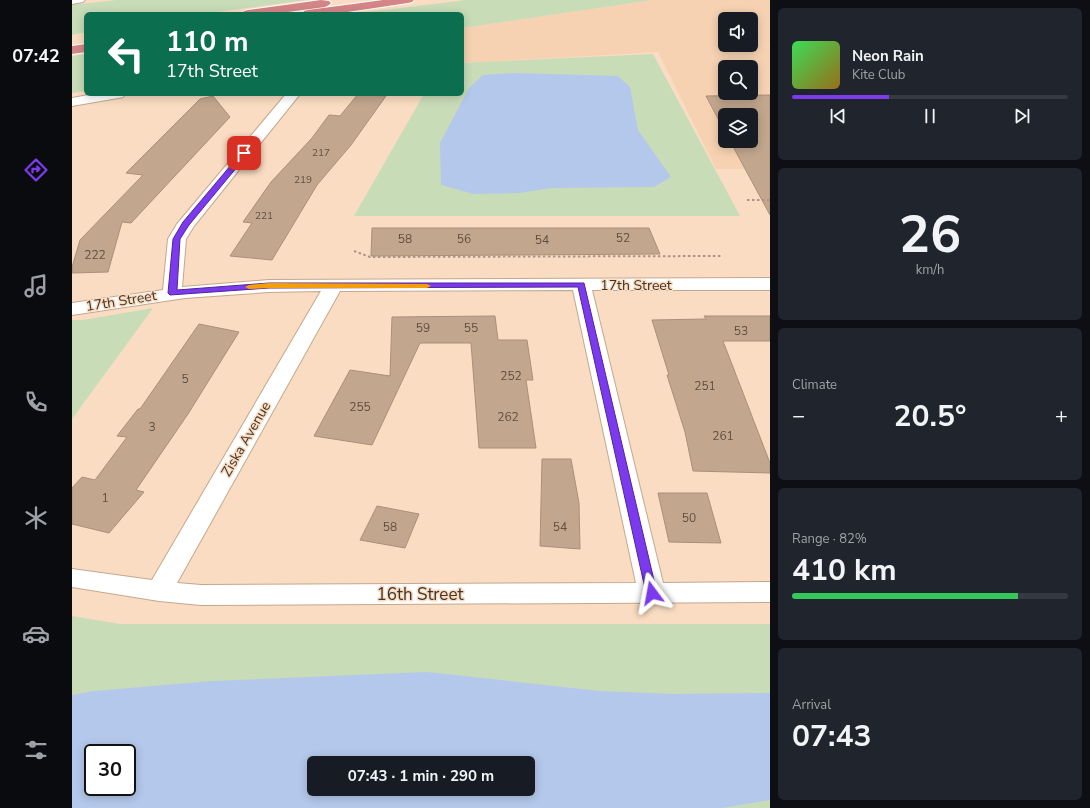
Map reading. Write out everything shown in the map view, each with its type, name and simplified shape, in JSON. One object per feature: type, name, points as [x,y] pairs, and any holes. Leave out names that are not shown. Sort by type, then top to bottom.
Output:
[{"type":"highway","points":[[262,12],[348,0]]},
{"type":"highway","points":[[322,12],[408,0]]},
{"type":"highway","points":[[72,41],[84,39]]},
{"type":"highway","points":[[72,50],[84,48]]},
{"type":"street","points":[[72,1],[79,0]]},
{"type":"street","points":[[72,102],[106,96]]},
{"type":"street","points":[[172,293],[177,239],[186,224],[291,96]]},
{"type":"street","name":"17th Street","points":[[72,309],[172,293],[269,286],[333,287],[770,284]]},
{"type":"street","points":[[581,285],[652,593]]},
{"type":"street","name":"Ziska Avenue","points":[[159,591],[333,287]]},
{"type":"street","name":"16th Street","points":[[72,578],[159,591],[201,595],[770,592]]},
{"type":"path","points":[[747,200],[770,200]]},
{"type":"path","points":[[354,252],[370,257],[722,256]]},
{"type":"shaded area","points":[[653,0],[770,0],[770,46],[759,47],[770,47],[770,169],[716,169],[658,52],[464,63],[464,28]]},
{"type":"green space","points":[[117,0],[306,0],[217,12],[84,12],[84,32],[72,35],[72,5]]},
{"type":"green space","points":[[466,0],[653,0],[464,28],[464,12],[367,12]]},
{"type":"green space","points":[[84,54],[84,91],[72,93],[72,56]]},
{"type":"green space","points":[[653,54],[740,216],[354,216],[423,96],[464,96],[464,63]]},
{"type":"green space","points":[[153,308],[72,419],[72,320],[83,320]]},
{"type":"green space","points":[[72,616],[120,624],[770,624],[770,808],[72,808]]},
{"type":"water","points":[[514,73],[618,76],[630,87],[638,130],[671,177],[654,187],[551,188],[519,193],[474,194],[441,185],[440,143],[469,88],[483,75]]},
{"type":"water","points":[[427,672],[600,691],[672,694],[770,693],[770,800],[722,808],[72,808],[72,695],[94,691],[212,681]]},
{"type":"building","points":[[758,95],[770,95],[770,215],[734,148],[758,148],[758,108],[718,108],[718,119],[706,96],[718,96],[718,100],[758,100]]},
{"type":"building","points":[[213,96],[230,117],[131,223],[122,222],[108,272],[72,273],[72,267],[80,240],[143,175],[126,173],[200,99]]},
{"type":"building","points":[[356,96],[386,96],[351,145],[317,185],[272,260],[230,256],[252,223],[243,222],[271,182],[312,138],[329,115],[340,116]]},
{"type":"building","points":[[372,228],[649,228],[660,254],[371,256]]},
{"type":"building","points":[[495,316],[498,340],[527,340],[533,380],[526,380],[536,448],[479,448],[471,343],[420,343],[372,445],[314,436],[350,370],[390,376],[392,317]]},
{"type":"building","points":[[704,316],[770,316],[770,341],[723,341],[770,463],[770,473],[693,471],[685,432],[652,320],[706,319]]},
{"type":"building","points":[[199,324],[239,332],[188,414],[136,490],[144,492],[109,533],[72,524],[72,488],[82,477],[95,480],[127,437],[117,436],[138,409],[140,409]]},
{"type":"building","points":[[542,459],[571,459],[579,503],[580,549],[540,546]]},
{"type":"building","points":[[658,493],[707,493],[721,543],[669,542]]},
{"type":"building","points":[[377,506],[419,514],[405,548],[360,540]]},
{"type":"slow traffic","points":[[249,287],[427,286]]},
{"type":"route","points":[[244,153],[186,224],[177,239],[172,293],[269,286],[333,287],[581,285],[652,593]]}]
